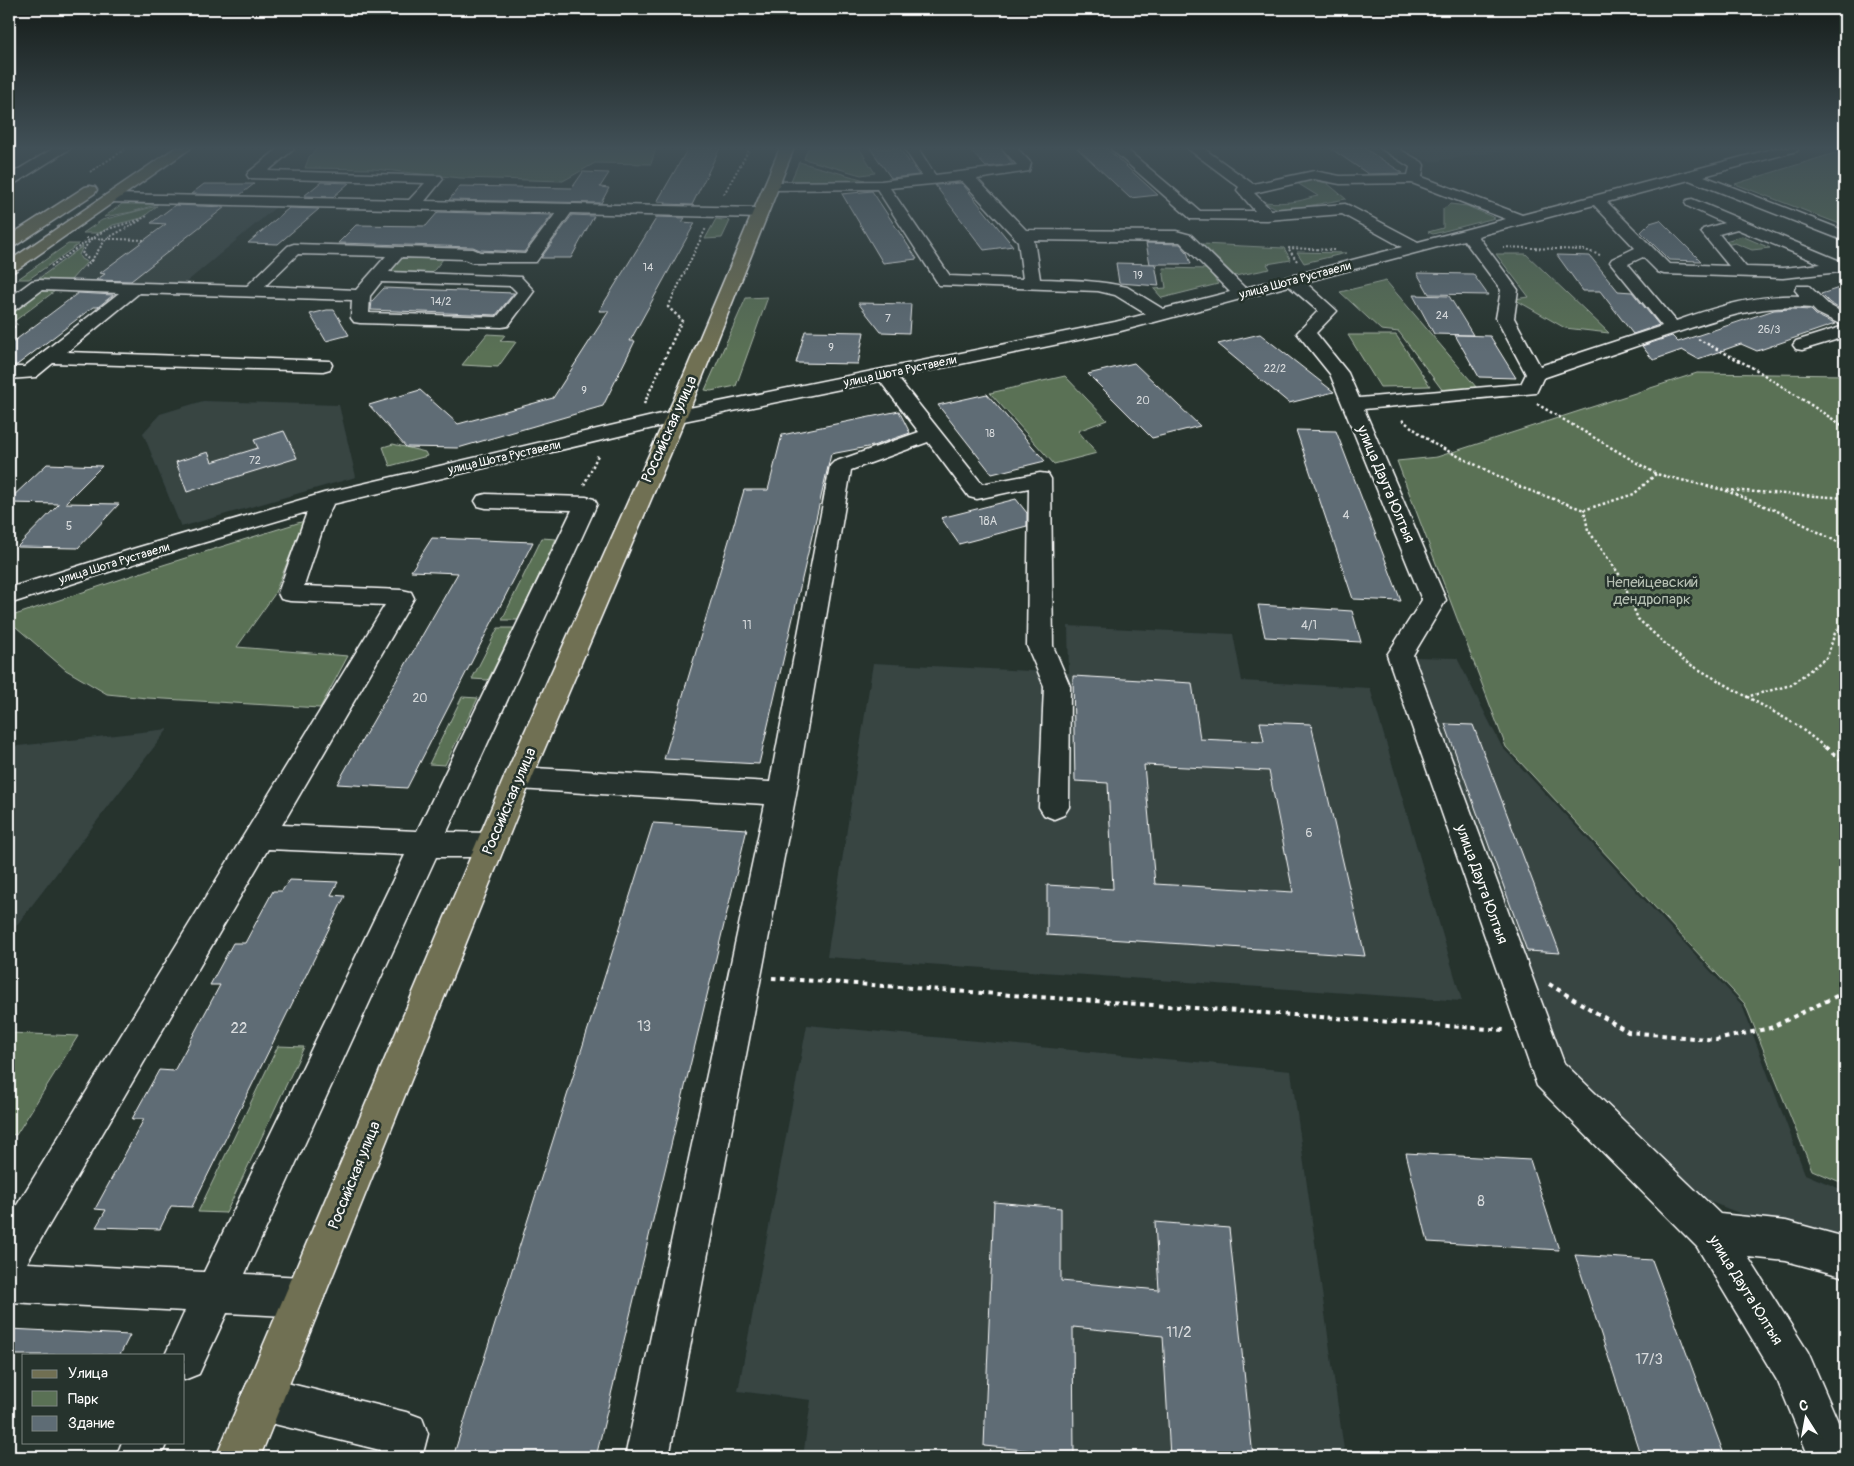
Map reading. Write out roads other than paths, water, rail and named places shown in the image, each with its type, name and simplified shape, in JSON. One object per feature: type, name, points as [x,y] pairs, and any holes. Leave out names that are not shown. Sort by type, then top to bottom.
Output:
[{"type":"main road","points":[[9,243],[50,216]]},
{"type":"main road","points":[[9,268],[84,216]]},
{"type":"main road","name":"Российская улица","points":[[238,1457],[518,778],[674,417],[758,216]]},
{"type":"street","points":[[515,281],[561,216]]},
{"type":"street","points":[[902,216],[945,281],[1098,286],[1121,291],[1160,315]]},
{"type":"street","points":[[1004,216],[1026,240],[1032,283]]},
{"type":"street","points":[[1358,216],[1416,248]]},
{"type":"street","points":[[1513,216],[1522,220]]},
{"type":"street","name":"улица Шота Руставели","points":[[9,596],[144,553],[324,500],[674,417],[1117,327],[1242,294],[1297,274],[1416,248],[1472,240],[1535,216]]},
{"type":"street","points":[[1613,216],[1664,269],[1783,273],[1840,266],[1721,216]]},
{"type":"street","points":[[1795,216],[1845,236]]},
{"type":"street","points":[[1738,224],[1710,232],[1742,272]]},
{"type":"street","points":[[1022,235],[1176,236],[1185,238],[1242,294]]},
{"type":"street","points":[[1472,240],[1510,290],[1505,318],[1535,374]]},
{"type":"street","points":[[251,291],[294,249],[474,254],[471,257],[530,259]]},
{"type":"street","points":[[1645,250],[1618,262],[1673,328]]},
{"type":"street","points":[[376,277],[515,281],[526,291],[502,322],[360,318],[361,295],[376,277],[398,252]]},
{"type":"street","points":[[1783,273],[1823,309],[1845,321]]},
{"type":"street","name":"улица Даута Юлтыя","points":[[1297,274],[1328,310],[1306,334],[1339,373],[1434,600],[1400,656],[1550,1074],[1711,1233],[1793,1367],[1831,1457]]},
{"type":"street","points":[[9,306],[38,285],[361,295]]},
{"type":"street","points":[[9,372],[29,373],[135,288]]},
{"type":"street","points":[[1352,404],[1515,392],[1529,389],[1535,374],[1726,309],[1771,301],[1793,300],[1816,303]]},
{"type":"street","points":[[1802,345],[1845,331]]},
{"type":"street","points":[[50,357],[323,365]]},
{"type":"street","points":[[885,374],[977,492],[1040,479],[1040,646],[1057,686],[1054,807]]},
{"type":"street","points":[[646,1457],[782,794],[841,466],[932,434]]},
{"type":"street","points":[[9,1255],[402,598],[290,592],[315,519],[324,500]]},
{"type":"street","points":[[185,1357],[586,504],[486,501]]},
{"type":"street","points":[[518,778],[782,794]]},
{"type":"street","points":[[259,836],[490,845]]},
{"type":"street","points":[[1711,1233],[1786,1242],[1845,1257]]},
{"type":"street","points":[[9,1282],[304,1297]]},
{"type":"street","points":[[262,1399],[406,1434],[400,1457]]},
{"type":"street","points":[[138,1457],[144,1444]]},
{"type":"park label","name":"Непейцевский дендропарк","points":[[1652,590]]}]
